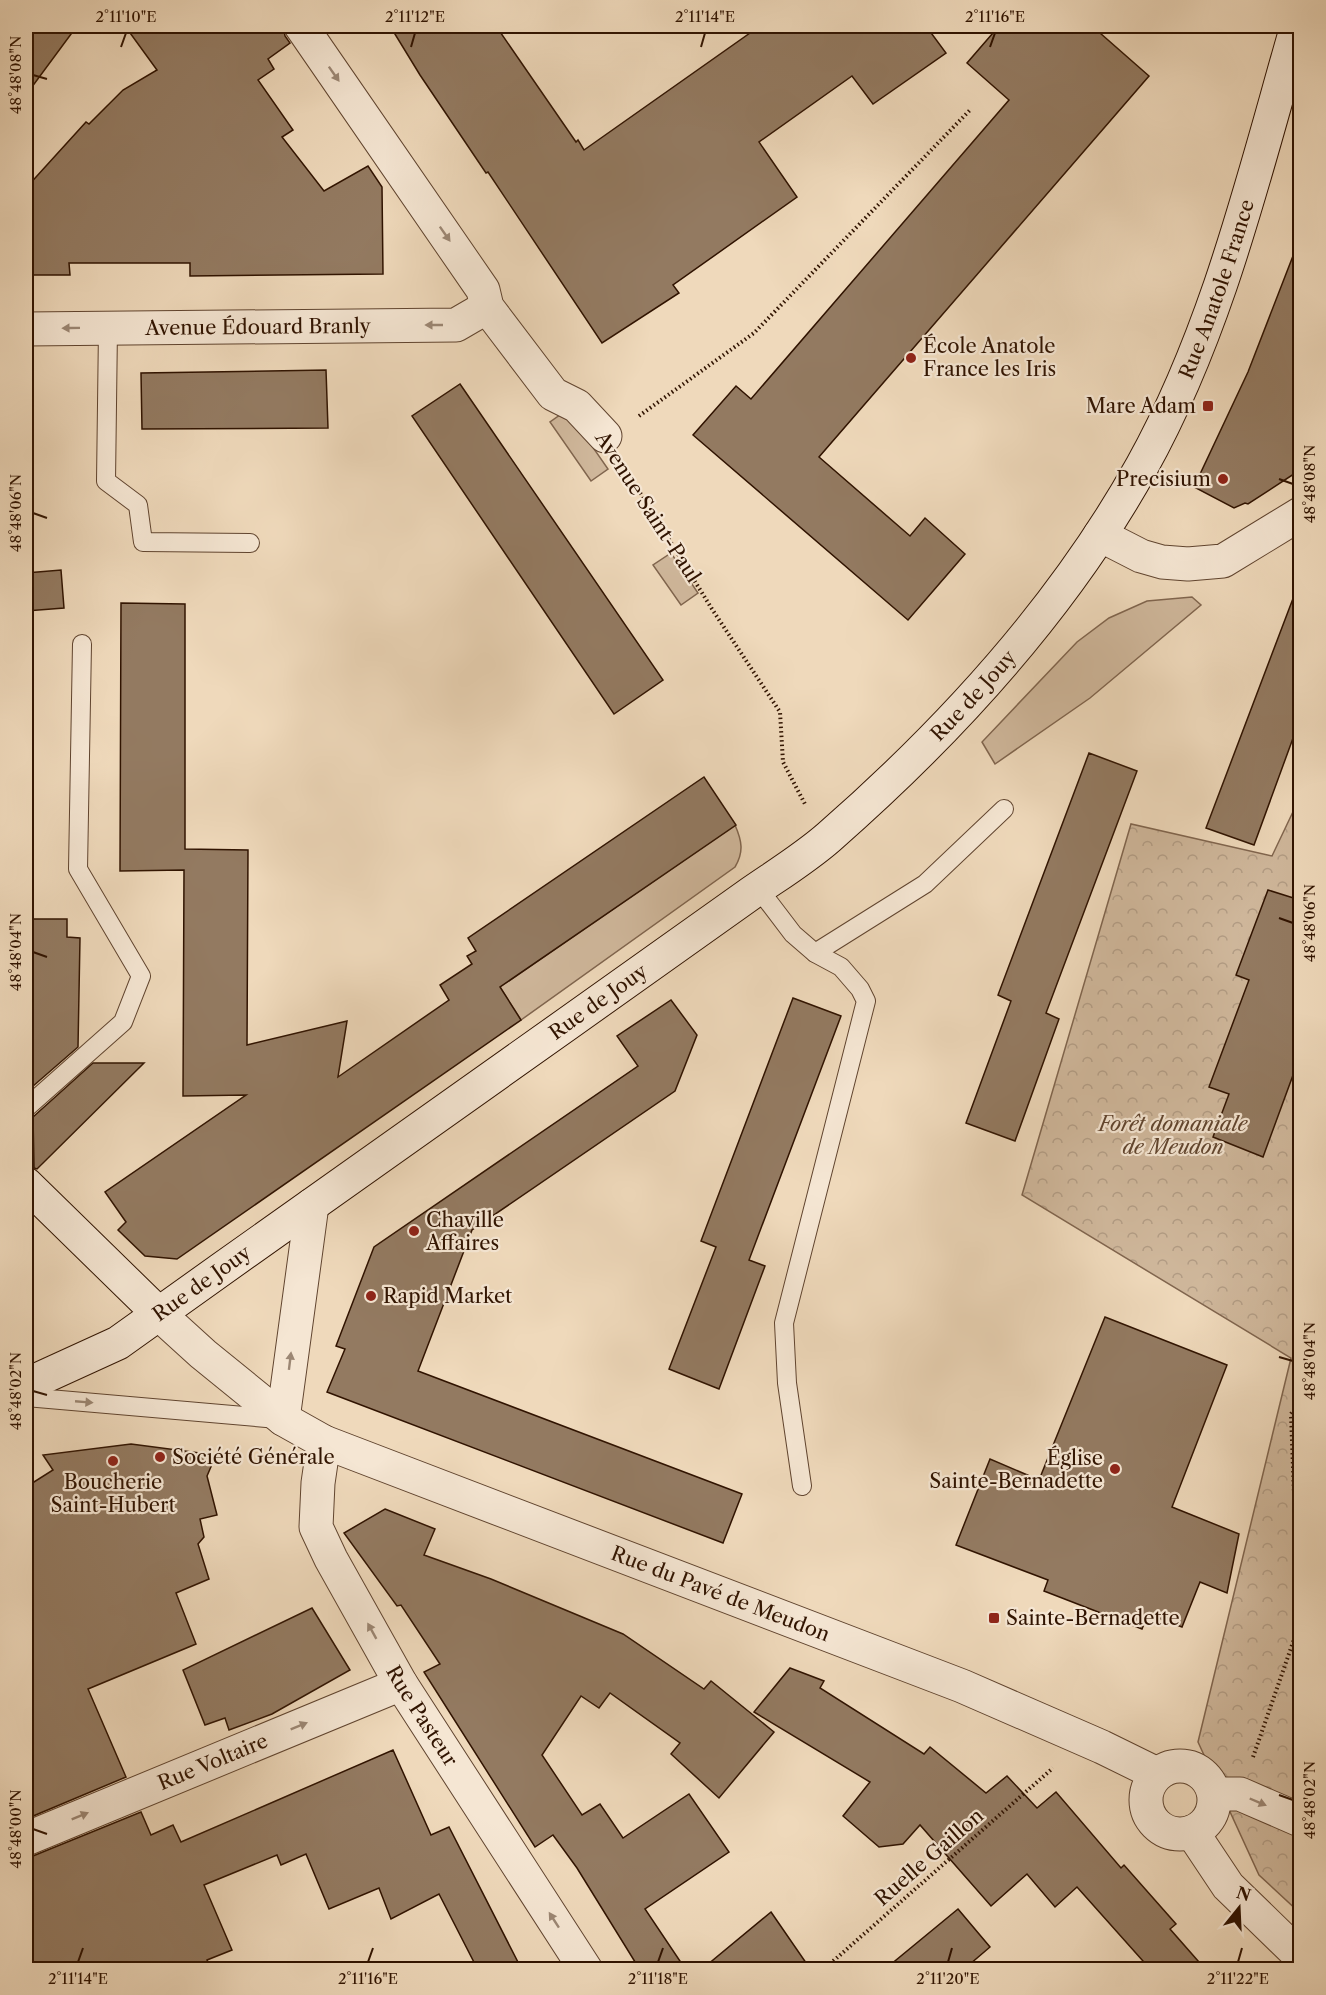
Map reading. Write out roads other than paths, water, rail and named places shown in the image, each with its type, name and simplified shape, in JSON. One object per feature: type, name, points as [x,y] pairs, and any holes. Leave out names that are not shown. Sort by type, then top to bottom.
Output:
[{"type":"street","name":"Avenue Saint-Paul","points":[[301,26],[483,290],[487,307],[553,394],[577,406],[605,436]]},
{"type":"street","name":"Rue Anatole France","points":[[1100,535],[1143,465],[1185,382],[1227,272],[1297,26]]},
{"type":"street","name":"Avenue Édouard Branly","points":[[26,329],[456,325],[487,307]]},
{"type":"street","points":[[1100,535],[1141,556],[1162,562],[1188,564],[1223,561],[1300,514]]},
{"type":"street","name":"Rue de Jouy","points":[[26,1385],[118,1344],[826,840],[922,750],[1011,655],[1100,535]]},
{"type":"street","name":"Rue du Pavé de Meudon","points":[[26,1184],[203,1354],[283,1419],[324,1442],[962,1686],[1102,1747],[1156,1774]]},
{"type":"street","points":[[283,1419],[312,1205]]},
{"type":"street","name":"Rue Pasteur","points":[[324,1442],[318,1483],[316,1527],[331,1559],[401,1684],[586,1970]]},
{"type":"street","name":"Rue Voltaire","points":[[26,1839],[401,1684]]},
{"type":"street","points":[[1227,1794],[1214,1806],[1203,1826],[1180,1835],[1168,1833],[1158,1827],[1150,1818],[1145,1807],[1145,1794],[1149,1783],[1156,1774],[1176,1765],[1186,1766],[1204,1775],[1210,1784],[1227,1794],[1300,1820]]},
{"type":"street","points":[[1192,1832],[1228,1886],[1300,1956]]},
{"type":"lane","points":[[108,328],[106,481],[138,505],[143,542],[250,543]]},
{"type":"lane","points":[[26,1108],[123,1022],[141,976],[78,869],[82,644]]},
{"type":"lane","points":[[815,953],[925,884],[1004,809]]},
{"type":"lane","points":[[758,888],[793,934],[815,953],[841,967],[860,988],[866,1001],[784,1323],[788,1383],[802,1486]]},
{"type":"lane","points":[[26,1397],[283,1419]]},
{"type":"place","name":"École Anatole France les Iris","points":[[911,358]]},
{"type":"place","name":"Mare Adam","points":[[1208,406]]},
{"type":"place","name":"Precisium","points":[[1223,479]]},
{"type":"place","name":"Chaville Affaires","points":[[414,1231]]},
{"type":"place","name":"Rapid Market","points":[[371,1296]]},
{"type":"place","name":"Société Générale","points":[[160,1457]]},
{"type":"place","name":"Boucherie Saint-Hubert","points":[[113,1461]]},
{"type":"place","name":"Église Sainte-Bernadette","points":[[1115,1469]]},
{"type":"place","name":"Sainte-Bernadette","points":[[994,1618]]},
{"type":"park label","name":"Forêt domaniale de Meudon","points":[[1173,1136]]}]
